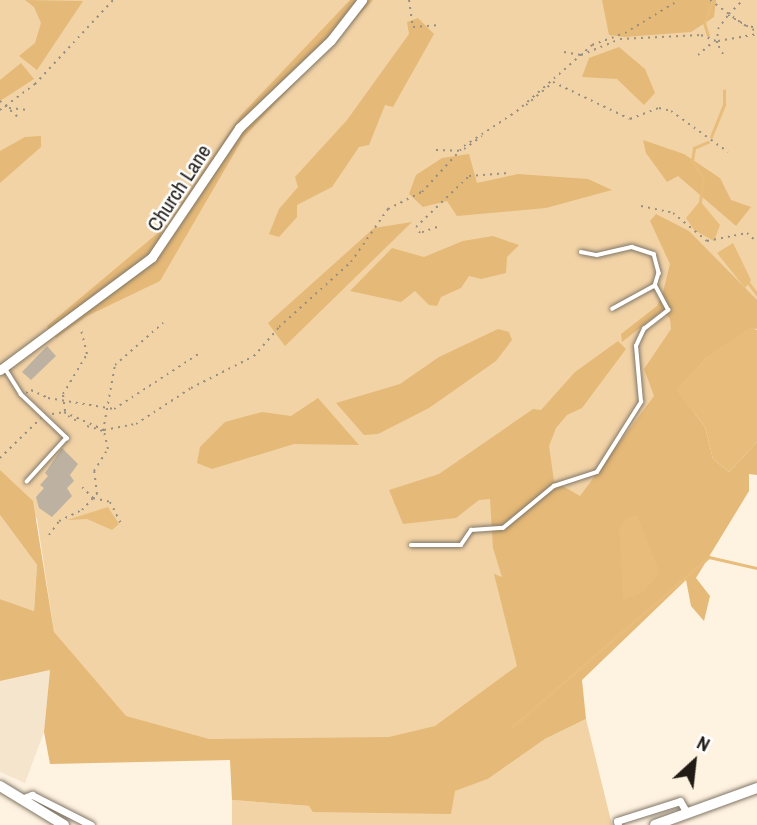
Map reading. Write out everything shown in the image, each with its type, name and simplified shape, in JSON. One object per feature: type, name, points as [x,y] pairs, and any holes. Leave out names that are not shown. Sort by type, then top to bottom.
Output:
[{"type":"main road","points":[[655,825],[757,788]]},
{"type":"main road","points":[[2,789],[64,825]]},
{"type":"street","name":"Church Lane","points":[[2,368],[152,257],[239,128],[331,40],[362,0]]},
{"type":"street","points":[[22,799],[33,795],[91,825]]},
{"type":"street","points":[[618,825],[617,821],[680,801],[687,813]]},
{"type":"lane","points":[[411,545],[461,545],[471,530],[503,528],[554,486],[597,471],[641,402],[636,346],[644,329],[668,310],[655,286],[657,263],[654,254],[624,247],[597,255],[581,252]]},
{"type":"lane","points":[[614,309],[655,286]]},
{"type":"lane","points":[[2,368],[7,378],[66,438],[27,482]]},
{"type":"path","points":[[0,109],[2,103],[35,84],[113,0]]},
{"type":"path","points":[[409,0],[413,27],[440,26]]},
{"type":"path","points":[[501,122],[581,55],[679,0]]},
{"type":"path","points":[[710,0],[757,33]]},
{"type":"path","points":[[723,54],[716,41],[718,29],[743,0]]},
{"type":"path","points":[[729,14],[757,27]]},
{"type":"path","points":[[698,55],[716,41],[757,33]]},
{"type":"path","points":[[564,52],[581,55],[620,39],[701,35],[716,41]]},
{"type":"path","points":[[0,458],[43,415],[66,413],[104,431],[136,424],[191,388],[254,356],[279,327],[351,262],[388,209],[422,192],[462,150],[554,82],[630,119],[652,109],[671,111],[728,152]]},
{"type":"path","points":[[2,103],[28,110]]},
{"type":"path","points":[[2,103],[18,117]]},
{"type":"path","points":[[436,150],[462,150]]},
{"type":"path","points":[[436,226],[420,233],[416,227],[469,176],[509,173]]},
{"type":"path","points":[[641,206],[673,214],[707,241],[747,233],[757,242]]},
{"type":"path","points":[[49,535],[59,521],[97,494],[94,471],[108,449],[104,431],[116,365],[163,323]]},
{"type":"path","points":[[66,413],[62,400],[87,354],[81,330]]},
{"type":"path","points":[[31,390],[62,400],[87,401],[109,409],[160,383],[200,354]]},
{"type":"path","points":[[82,487],[93,498],[113,506],[123,527]]},
{"type":"shaded area","points":[[0,0],[757,0],[757,311],[535,671],[433,734],[298,749],[108,736],[54,632],[37,519],[0,478]]},
{"type":"shaded area","points":[[25,0],[83,1],[37,70],[19,56],[35,43],[41,23],[34,7]]},
{"type":"shaded area","points":[[350,0],[373,0],[243,138],[160,281],[87,316],[56,338],[47,326],[165,227],[241,115]]},
{"type":"shaded area","points":[[602,0],[716,0],[714,17],[691,32],[625,37],[609,35]]},
{"type":"shaded area","points":[[418,18],[434,34],[393,107],[385,105],[369,145],[359,147],[332,187],[297,205],[297,217],[279,237],[269,234],[279,209],[298,187],[295,177],[347,120],[409,34],[407,22]]},
{"type":"shaded area","points":[[619,47],[645,69],[655,93],[644,105],[617,79],[582,77],[589,58]]},
{"type":"shaded area","points":[[21,63],[34,79],[0,101],[0,80]]},
{"type":"shaded area","points":[[41,136],[41,147],[0,183],[0,151],[25,137]]},
{"type":"shaded area","points":[[643,140],[684,154],[720,178],[731,200],[751,207],[736,226],[678,176],[667,182],[646,153]]},
{"type":"shaded area","points":[[469,154],[477,183],[518,174],[588,179],[612,190],[546,208],[457,216],[447,201],[423,207],[409,194],[416,175],[442,158]]},
{"type":"shaded area","points":[[700,201],[720,225],[714,241],[694,230],[686,218]]},
{"type":"shaded area","points":[[656,214],[689,231],[757,300],[757,329],[751,328],[706,358],[677,390],[705,427],[713,459],[729,472],[757,442],[757,475],[749,474],[749,491],[696,578],[710,596],[704,621],[691,606],[686,580],[582,680],[586,719],[545,739],[488,779],[455,791],[451,814],[313,812],[309,806],[232,800],[230,760],[50,764],[44,732],[50,670],[0,681],[0,599],[34,611],[37,565],[0,515],[0,470],[33,501],[54,632],[126,716],[209,739],[389,737],[435,726],[517,666],[494,574],[502,577],[493,548],[490,499],[479,500],[456,518],[403,524],[389,490],[439,474],[533,409],[541,410],[575,372],[618,341],[626,349],[582,408],[567,415],[556,428],[549,446],[554,481],[580,496],[654,396],[644,369],[671,329],[670,319],[663,310],[622,342],[621,334],[657,306],[663,292],[670,264],[650,221]]},
{"type":"shaded area","points":[[412,222],[285,346],[268,323],[374,228]]},
{"type":"shaded area","points":[[493,236],[519,245],[507,257],[506,273],[481,279],[469,276],[461,288],[441,297],[437,306],[429,305],[415,291],[401,302],[350,291],[392,248],[424,257],[463,241]]},
{"type":"shaded area","points":[[733,243],[751,280],[745,288],[717,253]]},
{"type":"shaded area","points":[[752,327],[757,330],[757,442],[729,472],[713,459],[705,427],[677,390],[706,358]]},
{"type":"shaded area","points":[[498,329],[509,332],[512,340],[496,361],[429,408],[378,434],[364,435],[336,403],[400,384],[439,357]]},
{"type":"shaded area","points":[[318,398],[359,445],[294,444],[212,469],[197,463],[200,447],[225,422],[262,412],[291,416]]},
{"type":"shaded area","points":[[108,507],[119,524],[112,530],[87,519],[67,520]]},
{"type":"shaded area","points":[[0,515],[37,565],[34,611],[0,599]]},
{"type":"shaded area","points":[[637,515],[660,573],[642,593],[623,600],[619,528],[627,518]]},
{"type":"shaded area","points":[[50,670],[44,732],[25,783],[0,772],[0,681]]},
{"type":"shaded area","points":[[586,719],[612,825],[232,825],[232,800],[309,806],[454,791],[488,779],[545,739]]},
{"type":"building","points":[[47,346],[56,356],[31,380],[22,372]]},
{"type":"building","points":[[62,448],[78,464],[70,475],[74,481],[67,488],[72,496],[52,517],[39,508],[36,497],[44,488],[40,485],[48,476],[45,473]]},
{"type":"waterway","points":[[708,36],[704,23],[713,0]]},
{"type":"waterway","points":[[711,137],[724,105],[724,91]]},
{"type":"waterway","points":[[700,202],[703,178],[692,161],[694,148],[708,142]]},
{"type":"waterway","points":[[748,282],[757,294]]},
{"type":"waterway","points":[[512,727],[709,557],[757,568]]}]
